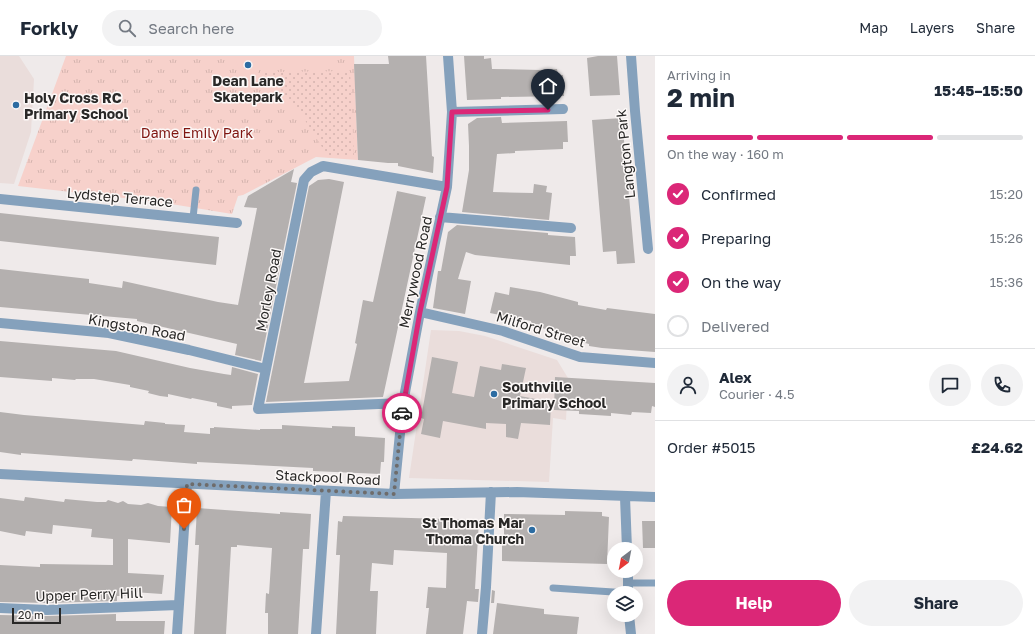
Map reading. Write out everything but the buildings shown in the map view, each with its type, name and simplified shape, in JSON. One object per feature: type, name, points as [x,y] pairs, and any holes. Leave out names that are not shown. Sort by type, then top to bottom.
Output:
[{"type":"street","name":"Merrywood Road","points":[[394,494],[403,403],[420,312],[447,187],[452,112],[448,56]]},
{"type":"street","name":"Langton Park","points":[[631,56],[634,111],[648,249]]},
{"type":"street","points":[[452,112],[563,109]]},
{"type":"street","name":"Morley Road","points":[[403,403],[258,408],[304,180],[311,172],[323,166],[447,187]]},
{"type":"street","name":"Lydstep Terrace","points":[[0,199],[237,223]]},
{"type":"street","points":[[440,217],[571,228]]},
{"type":"street","name":"Milford Street","points":[[420,312],[503,332],[580,357],[655,363]]},
{"type":"street","name":"Kingston Road","points":[[0,323],[109,333],[189,350],[266,369]]},
{"type":"street","name":"Stackpool Road","points":[[0,474],[394,494],[517,492],[655,497]]},
{"type":"street","points":[[177,634],[187,484]]},
{"type":"street","points":[[316,634],[326,491]]},
{"type":"street","points":[[482,634],[491,492]]},
{"type":"street","points":[[625,497],[627,542]]},
{"type":"street","name":"Upper Perry Hill","points":[[0,608],[47,610],[178,605]]},
{"type":"street","points":[[630,622],[631,634]]},
{"type":"lane","points":[[193,218],[196,190]]},
{"type":"lane","points":[[643,586],[655,583]]},
{"type":"lane","points":[[553,588],[607,589]]},
{"type":"shaded area","name":"Holy Cross RC Primary School","points":[[0,56],[19,56],[34,79],[31,132],[14,184],[0,183]]},
{"type":"shaded area","name":"Southville Primary School","points":[[431,330],[459,331],[485,336],[557,360],[568,378],[566,420],[553,418],[549,482],[409,478]]},
{"type":"green space","name":"Dame Emily Park","points":[[66,56],[354,56],[358,160],[316,157],[243,195],[238,196],[232,214],[159,202],[18,186]]},
{"type":"green space","name":"Dean Lane Skatepark","points":[[235,56],[258,56],[258,74],[240,74]]},
{"type":"green space","points":[[261,56],[335,56],[335,66],[261,66]]},
{"type":"green space","points":[[350,71],[354,157],[327,155],[303,117],[261,72]]},
{"type":"way so far","points":[[184,529],[187,484],[394,494],[402,413]]},
{"type":"place","name":"Dean Lane Skatepark","points":[[248,65]]},
{"type":"place","name":"Holy Cross RC Primary School","points":[[16,105]]},
{"type":"place","name":"Southville Primary School","points":[[494,394]]},
{"type":"place","name":"St Thomas Mar Thoma Church","points":[[532,530]]},
{"type":"route","points":[[402,413],[420,312],[447,187],[452,112],[548,110]]}]
